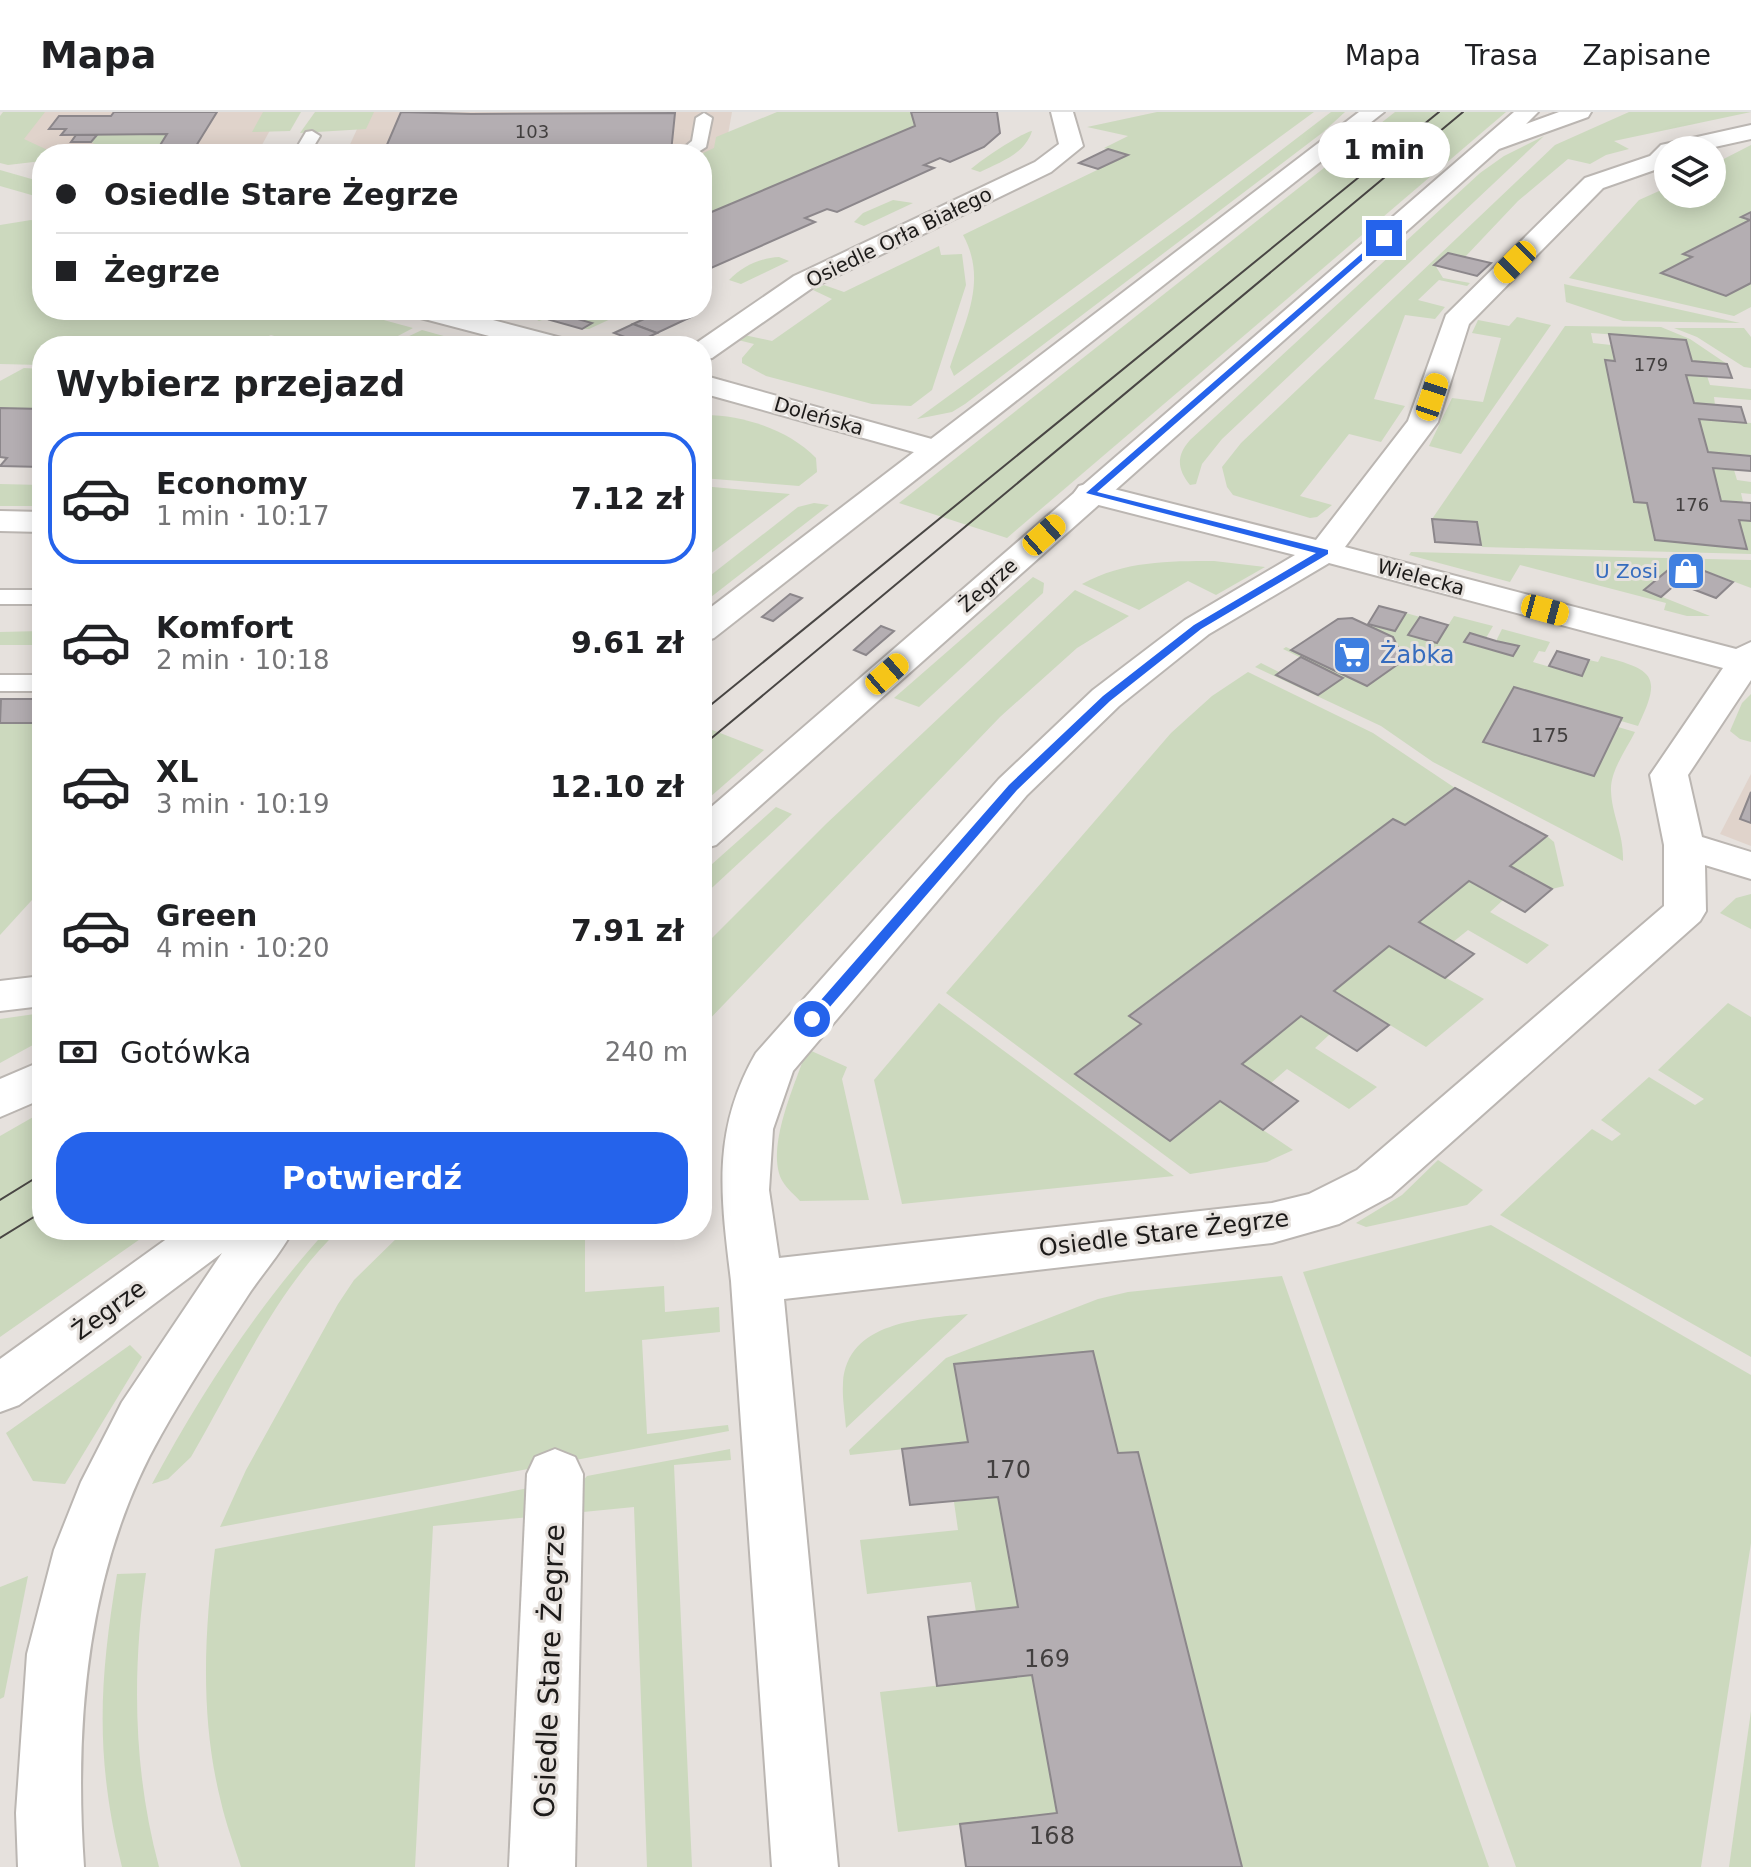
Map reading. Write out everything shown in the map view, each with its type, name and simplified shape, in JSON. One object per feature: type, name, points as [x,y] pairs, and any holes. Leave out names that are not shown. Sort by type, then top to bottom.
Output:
[{"type":"street","name":"Osiedle Orła Białego","points":[[712,345],[803,282],[1043,167],[1071,146],[1062,112]]},
{"type":"street","points":[[712,623],[1373,112]]},
{"type":"street","name":"Żegrze","points":[[712,827],[1527,112]]},
{"type":"street","points":[[1483,149],[1580,112]]},
{"type":"street","points":[[1726,137],[1751,132]]},
{"type":"street","points":[[805,1867],[757,1281],[745,1190],[749,1129],[772,1065],[1013,787],[1106,698],[1197,627],[1324,552],[1423,422],[1456,321],[1594,183],[1654,162]]},
{"type":"street","points":[[461,320],[521,336]]},
{"type":"street","name":"Doleńska","points":[[712,387],[935,449]]},
{"type":"street","name":"Wielecka","points":[[1090,493],[1748,660]]},
{"type":"street","points":[[0,521],[32,522]]},
{"type":"street","name":"Osiedle Stare Żegrze","points":[[757,1281],[1272,1223],[1322,1210],[1374,1183],[1685,911],[1684,845],[1669,775],[1748,660]]},
{"type":"street","points":[[1684,845],[1751,866]]},
{"type":"street","points":[[0,996],[32,992]]},
{"type":"street","points":[[0,1100],[32,1083]]},
{"type":"street","name":"Żegrze","points":[[0,1389],[202,1240]]},
{"type":"street","points":[[51,1867],[48,1813],[57,1654],[83,1550],[109,1482],[141,1419],[228,1283],[260,1240]]},
{"type":"street","name":"Osiedle Stare Żegrze","points":[[542,1867],[555,1474]]},
{"type":"lane","points":[[699,144],[704,118]]},
{"type":"lane","points":[[307,144],[312,136]]},
{"type":"lane","points":[[0,597],[32,597]]},
{"type":"lane","points":[[0,683],[32,683]]},
{"type":"shaded area","points":[[21,112],[280,112],[262,144],[32,146],[3,133]]},
{"type":"shaded area","points":[[365,112],[732,112],[726,146],[712,151],[712,144],[350,144]]},
{"type":"shaded area","points":[[1751,774],[1751,846],[1720,834]]},
{"type":"green space","points":[[3,112],[45,112],[24,139],[35,144],[32,144],[32,162],[0,163],[0,116]]},
{"type":"green space","points":[[263,112],[301,112],[290,131],[252,132]]},
{"type":"green space","points":[[315,112],[374,112],[366,129],[300,133]]},
{"type":"green space","points":[[777,112],[911,112],[915,126],[712,212],[712,149],[716,137]]},
{"type":"green space","points":[[1157,112],[1314,112],[954,376],[950,367],[972,301],[974,285],[974,269],[963,235],[1126,156],[1104,148],[1128,136],[1087,127]]},
{"type":"green space","points":[[1331,112],[1345,112],[1322,133],[965,404],[952,412],[917,419],[1194,217]]},
{"type":"green space","points":[[1395,112],[1506,112],[1007,538],[899,503]]},
{"type":"green space","points":[[1629,112],[1751,112],[1614,141],[1629,149],[1606,155],[1590,164],[1568,159],[1518,201],[1465,257],[1448,253],[1435,265],[1443,278],[1470,283],[1467,286],[1439,280],[1418,300],[1445,307],[1435,319],[1405,315],[1374,399],[1405,406],[1381,442],[1349,434],[1300,496],[1332,505],[1317,517],[1310,518],[1233,495],[1227,487],[1222,467],[1241,443],[1555,145]]},
{"type":"green space","points":[[1032,131],[1024,146],[1011,156],[980,172],[971,169],[1011,142]]},
{"type":"green space","points":[[167,134],[161,144],[95,144],[91,142],[97,135]]},
{"type":"green space","points":[[1544,136],[1222,439],[1202,464],[1196,484],[1190,485],[1183,473],[1180,457],[1190,440],[1480,173],[1504,156]]},
{"type":"green space","points":[[1751,145],[1751,212],[1742,217],[1750,220],[1684,253],[1692,257],[1662,273],[1726,295],[1751,283],[1751,307],[1734,316],[1569,278],[1639,200],[1654,193],[1654,208],[1726,208],[1726,158]]},
{"type":"green space","points":[[0,170],[32,179],[32,195],[0,186]]},
{"type":"green space","points":[[893,200],[913,203],[864,226],[854,222],[863,213]]},
{"type":"green space","points":[[32,220],[32,320],[384,320],[413,328],[398,336],[32,336],[32,365],[0,364],[0,225]]},
{"type":"green space","points":[[939,246],[941,255],[962,254],[966,285],[932,390],[911,406],[872,404],[766,376],[742,363],[742,358],[754,344],[738,340],[744,335],[772,341],[832,299],[813,290],[824,285],[844,292]]},
{"type":"green space","points":[[779,257],[789,261],[741,284],[729,280],[752,264]]},
{"type":"green space","points":[[1564,284],[1740,323],[1623,321],[1566,302]]},
{"type":"green space","points":[[1517,317],[1551,325],[1461,454],[1429,446],[1452,398],[1483,402],[1501,338],[1472,333],[1478,320],[1509,326]]},
{"type":"green space","points":[[582,320],[608,320],[582,329],[590,322]]},
{"type":"green space","points":[[1565,326],[1661,327],[1690,339],[1727,364],[1692,361],[1686,340],[1591,333],[1593,343],[1611,345],[1615,361],[1605,361],[1634,502],[1647,503],[1655,539],[1747,548],[1739,520],[1751,521],[1751,554],[1482,547],[1476,522],[1432,519]]},
{"type":"green space","points":[[1674,328],[1744,328],[1751,337],[1751,368],[1744,367],[1697,337]]},
{"type":"green space","points":[[422,330],[444,336],[409,336]]},
{"type":"green space","points":[[24,368],[32,368],[32,409],[0,408],[0,381]]},
{"type":"green space","points":[[1686,375],[1707,376],[1710,385],[1751,389],[1751,400],[1714,397],[1715,405],[1694,403]]},
{"type":"green space","points":[[712,415],[764,426],[805,448],[816,458],[817,472],[799,486],[712,479]]},
{"type":"green space","points":[[1699,419],[1751,423],[1751,456],[1708,452]]},
{"type":"green space","points":[[1713,468],[1734,470],[1737,480],[1751,482],[1751,494],[1741,493],[1743,502],[1721,501]]},
{"type":"green space","points":[[0,484],[32,485],[32,506],[0,506]]},
{"type":"green space","points":[[712,487],[790,494],[712,552]]},
{"type":"green space","points":[[814,503],[829,505],[712,596],[712,574],[798,507]]},
{"type":"green space","points":[[1411,552],[1751,560],[1751,588],[1679,561],[1645,590],[1710,616],[1687,616],[1664,610],[1666,603],[1520,565],[1510,582],[1409,555]]},
{"type":"green space","points":[[1214,561],[1265,567],[1216,595],[1188,581],[1139,610],[1082,584],[1130,567],[1163,562]]},
{"type":"green space","points":[[1033,577],[1044,583],[1043,593],[919,707],[894,698]]},
{"type":"green space","points":[[1075,590],[1129,616],[1077,648],[1000,717],[712,1017],[712,938],[826,824]]},
{"type":"green space","points":[[1406,613],[1420,617],[1409,634],[1437,643],[1454,616],[1493,626],[1486,638],[1470,633],[1465,643],[1513,656],[1518,646],[1496,641],[1502,629],[1550,642],[1545,652],[1539,651],[1533,662],[1581,676],[1589,660],[1598,662],[1601,656],[1643,671],[1651,686],[1638,726],[1621,721],[1621,718],[1514,687],[1483,742],[1594,775],[1618,727],[1635,732],[1611,783],[1623,861],[1433,762],[1381,726],[1255,667],[1261,663],[1279,672],[1276,675],[1317,695],[1342,678],[1283,649],[1286,647],[1368,686],[1404,660],[1393,637],[1367,625],[1395,631]]},
{"type":"green space","points":[[32,631],[32,645],[0,645],[0,632]]},
{"type":"green space","points":[[1248,672],[1373,733],[1455,788],[1405,825],[1392,819],[1129,1015],[1220,1101],[1293,1150],[1267,1162],[1190,1174],[946,993],[1171,733],[1212,696]]},
{"type":"green space","points":[[1751,694],[1751,742],[1740,739],[1730,731],[1742,703]]},
{"type":"green space","points":[[0,723],[32,723],[32,900],[0,935]]},
{"type":"green space","points":[[712,730],[764,750],[712,795]]},
{"type":"green space","points":[[776,807],[792,814],[712,888],[712,864]]},
{"type":"green space","points":[[1547,836],[1554,842],[1564,886],[1552,889],[1510,866]]},
{"type":"green space","points":[[1469,881],[1503,900],[1490,912],[1549,945],[1527,964],[1468,930],[1453,942],[1419,922]]},
{"type":"green space","points":[[1751,894],[1751,929],[1720,913],[1736,898]]},
{"type":"green space","points":[[1389,946],[1484,999],[1426,1047],[1334,991]]},
{"type":"green space","points":[[939,1003],[1174,1176],[902,1204],[874,1080]]},
{"type":"green space","points":[[1728,1003],[1751,1017],[1751,1357],[1500,1215],[1592,1129],[1612,1141],[1621,1134],[1601,1120],[1649,1077],[1695,1105],[1704,1099],[1658,1070]]},
{"type":"green space","points":[[32,1014],[32,1045],[0,1063],[0,1019]]},
{"type":"green space","points":[[1301,1016],[1330,1034],[1315,1048],[1377,1087],[1349,1109],[1287,1069],[1271,1083],[1242,1064]]},
{"type":"green space","points":[[807,1049],[847,1067],[842,1079],[869,1200],[800,1201],[783,1182],[778,1168],[779,1134]]},
{"type":"green space","points":[[32,1118],[32,1240],[139,1240],[0,1337],[0,1136]]},
{"type":"green space","points":[[1438,1160],[1483,1190],[1467,1205],[1366,1227],[1356,1223],[1402,1195]]},
{"type":"green space","points":[[1491,1225],[1751,1375],[1751,1543],[1701,1867],[1516,1867],[1303,1272]]},
{"type":"green space","points":[[318,1240],[329,1240],[276,1308],[191,1457],[168,1479],[152,1484],[232,1352]]},
{"type":"green space","points":[[395,1240],[585,1240],[585,1292],[664,1286],[665,1312],[719,1307],[720,1332],[642,1340],[647,1434],[728,1425],[729,1431],[220,1527],[246,1470],[354,1280]]},
{"type":"green space","points":[[1282,1276],[1489,1867],[1242,1867],[1138,1452],[1118,1453],[1093,1351],[954,1364],[968,1442],[850,1455],[849,1450],[946,1358],[1098,1299],[1128,1292]]},
{"type":"green space","points":[[968,1314],[846,1428],[843,1383],[848,1362],[858,1347],[872,1335],[889,1327]]},
{"type":"green space","points":[[130,1345],[142,1357],[65,1484],[33,1481],[6,1433]]},
{"type":"green space","points":[[730,1449],[731,1460],[674,1465],[692,1867],[647,1867],[634,1507],[573,1513],[574,1491],[587,1476]]},
{"type":"green space","points":[[539,1486],[542,1516],[433,1526],[415,1867],[241,1867],[214,1771],[207,1708],[208,1612],[215,1549]]},
{"type":"green space","points":[[998,1497],[1018,1607],[976,1612],[971,1582],[867,1594],[860,1540],[958,1530],[954,1502]]},
{"type":"green space","points":[[146,1573],[138,1647],[138,1721],[144,1794],[159,1867],[122,1867],[107,1791],[104,1755],[106,1650],[117,1574]]},
{"type":"green space","points":[[28,1576],[4,1697],[0,1699],[0,1587]]},
{"type":"green space","points":[[1032,1675],[1057,1813],[898,1832],[880,1692]]},
{"type":"green space","points":[[1751,1711],[1751,1867],[1729,1867]]},
{"type":"building","points":[[114,112],[217,112],[197,144],[161,144],[167,134],[61,135],[66,129],[49,129],[59,116],[111,116]]},
{"type":"building","points":[[401,112],[675,113],[672,144],[387,144]]},
{"type":"building","points":[[911,112],[997,112],[1000,133],[984,147],[950,162],[940,158],[924,165],[934,168],[837,212],[827,209],[805,218],[815,222],[712,268],[712,212],[915,126]]},
{"type":"building","points":[[76,135],[97,135],[91,142],[71,142]]},
{"type":"building","points":[[1108,149],[1128,155],[1098,169],[1079,163]]},
{"type":"building","points":[[1751,212],[1751,283],[1726,296],[1661,273],[1692,257],[1683,254],[1750,220],[1741,217]]},
{"type":"building","points":[[1448,253],[1491,263],[1477,276],[1434,265]]},
{"type":"building","points":[[550,320],[592,323],[582,329]]},
{"type":"building","points":[[642,320],[685,320],[657,333],[633,324]]},
{"type":"building","points":[[633,324],[657,333],[651,336],[622,336],[614,333]]},
{"type":"building","points":[[1609,334],[1686,340],[1692,361],[1727,364],[1732,378],[1686,375],[1694,403],[1741,407],[1746,423],[1699,419],[1708,452],[1751,456],[1751,471],[1713,468],[1721,501],[1751,503],[1751,521],[1739,520],[1747,549],[1655,540],[1647,503],[1634,502],[1605,360],[1615,361]]},
{"type":"building","points":[[0,408],[32,409],[32,467],[0,466],[7,458],[0,457]]},
{"type":"building","points":[[1432,519],[1477,522],[1481,545],[1435,542]]},
{"type":"building","name":"U Zosi","points":[[1679,561],[1733,582],[1716,598],[1677,583],[1661,597],[1644,590]]},
{"type":"building","points":[[790,594],[802,598],[773,621],[762,617]]},
{"type":"building","points":[[1379,606],[1406,613],[1395,631],[1368,624]]},
{"type":"building","points":[[1420,617],[1448,625],[1437,643],[1408,635]]},
{"type":"building","name":"Żabka","points":[[1352,618],[1393,637],[1404,660],[1367,686],[1291,650],[1338,619]]},
{"type":"building","points":[[881,626],[894,631],[866,655],[854,650]]},
{"type":"building","points":[[1470,633],[1519,646],[1513,656],[1464,642]]},
{"type":"building","points":[[1557,651],[1589,660],[1582,676],[1549,666]]},
{"type":"building","points":[[1301,657],[1343,678],[1318,695],[1276,675]]},
{"type":"building","points":[[1514,687],[1622,718],[1594,776],[1483,742]]},
{"type":"building","points":[[1,699],[32,699],[32,723],[0,723]]},
{"type":"building","points":[[1455,788],[1547,836],[1510,866],[1552,889],[1525,912],[1469,881],[1419,922],[1474,954],[1445,978],[1389,946],[1334,991],[1389,1025],[1357,1051],[1301,1016],[1242,1064],[1298,1101],[1263,1130],[1220,1101],[1170,1141],[1075,1074],[1141,1024],[1129,1016],[1393,819],[1405,825]]},
{"type":"building","points":[[1751,792],[1751,823],[1740,819]]},
{"type":"building","points":[[1093,1351],[1118,1453],[1138,1452],[1242,1867],[966,1867],[960,1824],[1057,1813],[1032,1675],[937,1686],[928,1617],[1018,1607],[998,1497],[910,1505],[902,1449],[968,1442],[954,1364]]},
{"type":"tram line","points":[[712,704],[1439,112]]},
{"type":"tram line","points":[[712,738],[1463,112]]},
{"type":"tram line","points":[[0,1200],[32,1180]]},
{"type":"tram line","points":[[0,1238],[32,1218]]},
{"type":"place","name":"U Zosi","points":[[1686,571]]},
{"type":"place","name":"Żabka","points":[[1352,655]]},
{"type":"route","points":[[812,1019],[1013,787],[1106,698],[1197,627],[1324,552],[1090,493],[1384,238]]}]
